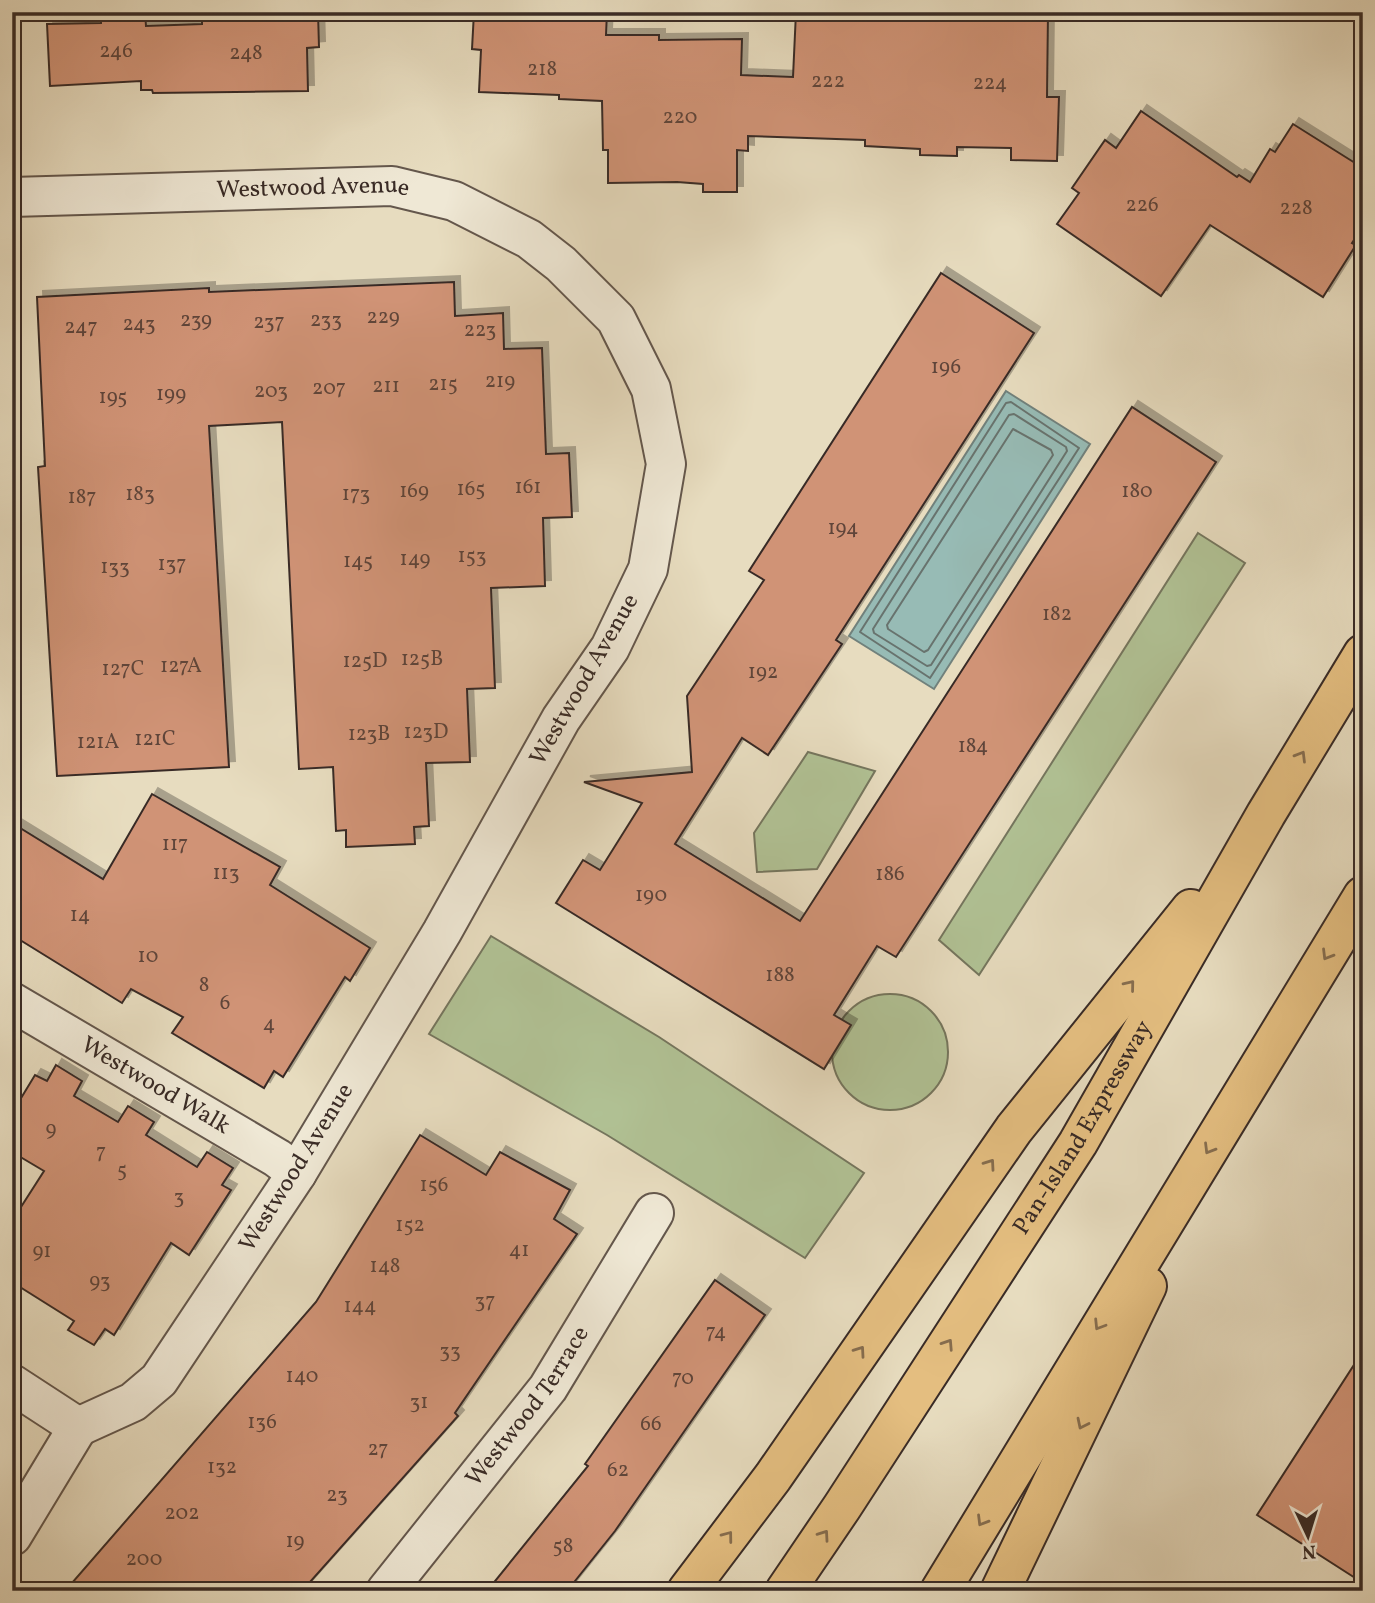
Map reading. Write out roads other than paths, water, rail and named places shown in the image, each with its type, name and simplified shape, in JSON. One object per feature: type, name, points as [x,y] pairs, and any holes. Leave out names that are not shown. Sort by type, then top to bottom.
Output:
[{"type":"highway","name":"Pan-Island Expressway","points":[[785,1591],[1078,1143],[1266,814],[1363,653]]},
{"type":"highway","points":[[687,1591],[773,1477],[1014,1129],[1266,814]]},
{"type":"highway","points":[[940,1591],[1363,896]]},
{"type":"highway","points":[[1000,1591],[1155,1270],[1162,1226]]},
{"type":"street","name":"Westwood Avenue","points":[[12,197],[392,186],[454,201],[529,239],[561,264],[616,319],[651,389],[666,464],[649,569],[610,648],[561,719],[442,932],[297,1173],[159,1380],[133,1402],[78,1427]]},
{"type":"street","name":"Westwood Walk","points":[[12,1002],[277,1158],[297,1173]]},
{"type":"street","name":"Westwood Terrace","points":[[386,1591],[548,1388],[654,1213]]},
{"type":"street","points":[[12,1384],[78,1427],[12,1536]]},
{"type":"water","points":[[1006,391],[1090,444],[934,689],[849,636]]}]
